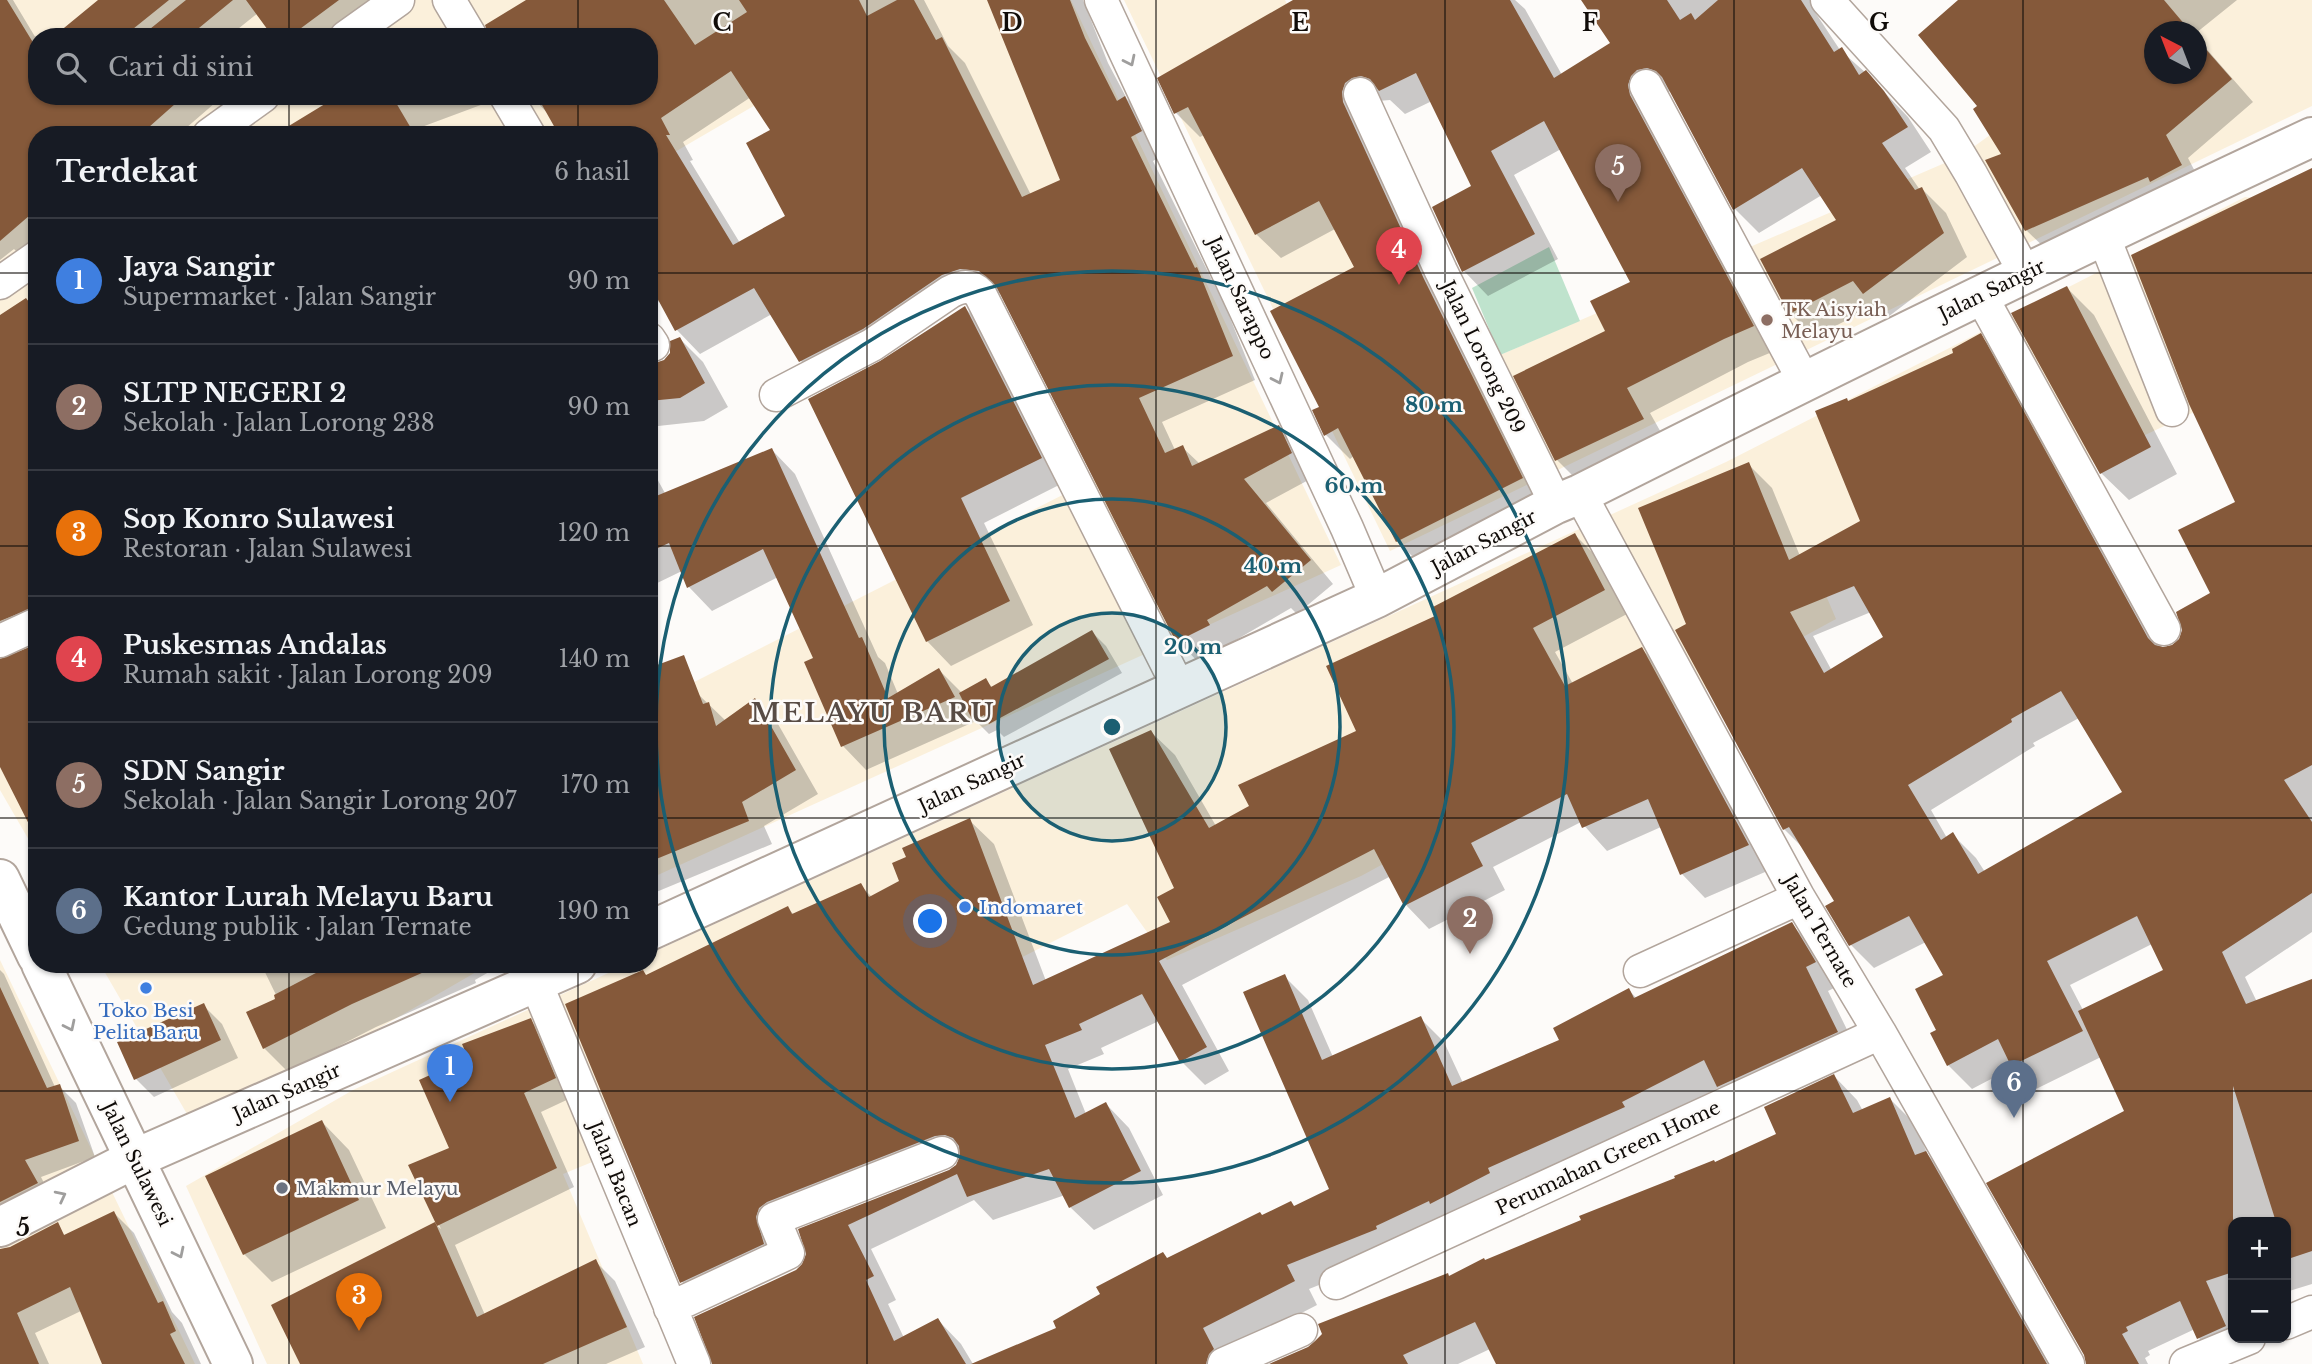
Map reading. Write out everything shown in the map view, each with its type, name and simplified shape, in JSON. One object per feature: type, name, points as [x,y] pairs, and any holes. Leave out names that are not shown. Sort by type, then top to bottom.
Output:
[{"type":"street","points":[[359,28],[398,0]]},
{"type":"street","points":[[449,0],[466,28]]},
{"type":"street","name":"Jalan Sarappo","points":[[1101,0],[1160,122],[1377,598]]},
{"type":"street","points":[[1827,0],[1944,129],[2026,275]]},
{"type":"street","points":[[1646,86],[1804,381]]},
{"type":"street","name":"Jalan Lorong 209","points":[[1360,94],[1441,271],[1568,499]]},
{"type":"street","points":[[221,126],[251,105]]},
{"type":"street","points":[[511,105],[523,126]]},
{"type":"street","name":"Jalan Sangir","points":[[658,927],[1377,598],[1804,381],[2026,275],[2103,235],[2312,137]]},
{"type":"street","points":[[2103,235],[2172,410]]},
{"type":"street","points":[[0,283],[28,263]]},
{"type":"street","points":[[776,395],[872,345],[950,292],[962,287],[975,289],[1179,688]]},
{"type":"street","points":[[1981,296],[2164,629]]},
{"type":"street","name":"Jalan Ternate","points":[[1568,499],[1880,1033],[2068,1364]]},
{"type":"street","points":[[0,641],[28,628]]},
{"type":"street","points":[[0,879],[28,937]]},
{"type":"street","points":[[1640,971],[1799,898]]},
{"type":"street","name":"Jalan Sulawesi","points":[[45,973],[233,1364]]},
{"type":"street","name":"Jalan Sangir","points":[[0,1227],[134,1159],[558,973]]},
{"type":"street","name":"Jalan Bacan","points":[[536,983],[694,1364]]},
{"type":"street","name":"Perumahan Green Home","points":[[1336,1283],[1880,1033]]},
{"type":"street","points":[[670,1308],[788,1253],[774,1219],[942,1153]]},
{"type":"street","points":[[2291,1321],[2312,1312]]},
{"type":"street","points":[[1224,1364],[1301,1330]]},
{"type":"street","points":[[2186,1364],[2237,1343]]},
{"type":"shaded area","points":[[0,0],[1071,0],[1341,565],[658,875],[658,700],[1155,448],[901,20],[658,162],[658,126],[28,126],[28,838],[0,790]]},
{"type":"shaded area","points":[[1124,0],[1285,0],[1458,373],[1961,156],[2063,82],[1982,0],[2312,0],[2312,106],[1390,551]]},
{"type":"shaded area","points":[[2245,197],[2310,204],[2312,357],[1822,586],[1836,619],[1361,876],[1167,960],[1127,904],[731,1105],[563,1174],[643,1364],[267,1364],[186,1186],[353,1090],[608,973],[658,973],[658,950],[1726,462]]},
{"type":"shaded area","points":[[0,960],[195,1364],[0,1364]]},
{"type":"shaded area","points":[[105,973],[474,973],[198,1133]]},
{"type":"green space","points":[[1549,247],[1580,321],[1500,355],[1472,288]]},
{"type":"building","points":[[0,0],[7,0],[28,34],[28,105],[174,105],[150,126],[28,126],[28,217],[0,241]]},
{"type":"building","points":[[98,0],[169,0],[134,28],[64,28]]},
{"type":"building","points":[[186,0],[233,0],[199,28],[151,28]]},
{"type":"building","points":[[246,0],[339,0],[301,28],[266,28]]},
{"type":"building","points":[[526,0],[664,0],[695,45],[747,12],[739,0],[859,0],[867,16],[897,0],[914,0],[936,40],[942,37],[1022,197],[1060,180],[987,0],[1070,0],[1085,38],[1117,101],[1125,96],[1142,131],[1131,137],[1195,268],[1197,267],[1233,356],[1139,398],[1165,453],[1183,445],[1192,466],[1279,425],[1292,453],[1244,479],[1311,560],[1272,592],[1267,586],[1207,620],[1210,625],[1176,642],[996,286],[979,271],[960,269],[942,275],[863,329],[799,362],[754,288],[675,331],[658,300],[658,126],[554,126],[542,105],[658,105],[658,28],[486,28],[485,25]],"holes":[[[731,71],[770,130],[746,143],[785,216],[733,245],[666,135],[670,135],[661,118]]]},
{"type":"building","points":[[1293,0],[1510,0],[1554,78],[1610,43],[1581,0],[1667,0],[1680,20],[1691,13],[1695,20],[1718,0],[1801,0],[1834,52],[1842,47],[1859,75],[1866,70],[1908,127],[1882,143],[1915,190],[1922,187],[1944,233],[1863,294],[1853,281],[1789,314],[1760,259],[1836,220],[1802,168],[1733,210],[1662,77],[1647,68],[1637,70],[1628,85],[1630,95],[1754,326],[1627,388],[1644,419],[1555,461],[1513,376],[1605,331],[1590,301],[1630,282],[1544,121],[1491,151],[1535,234],[1462,272],[1432,207],[1471,186],[1416,73],[1379,91],[1370,79],[1361,76],[1352,78],[1345,83],[1343,102],[1424,279],[1523,478],[1396,542],[1338,428],[1324,436],[1312,410],[1319,407],[1270,311],[1354,267],[1319,201],[1255,235],[1188,107],[1174,114],[1157,78]]},
{"type":"building","points":[[1958,0],[2164,0],[2182,21],[2144,21],[2144,84],[2207,84],[2207,51],[2232,79],[2166,135],[2182,165],[2150,182],[2148,177],[2025,231],[1985,160],[2001,154],[1973,109],[1977,106],[1918,35]]},
{"type":"building","points":[[323,105],[397,105],[410,126],[289,126]]},
{"type":"building","points":[[2312,168],[2312,765],[2284,780],[2312,822],[2312,893],[2222,952],[2246,1004],[2312,979],[2312,1251],[2291,1258],[2291,1217],[2274,1217],[2233,1086],[2233,1217],[2228,1217],[2228,1274],[2206,1281],[2226,1326],[2197,1339],[2180,1301],[2126,1327],[2128,1331],[2122,1334],[2139,1364],[2086,1364],[2084,1355],[1986,1183],[2124,1111],[2078,1011],[2163,970],[2137,916],[2047,961],[2083,1031],[2011,1066],[1998,1039],[1947,1066],[1930,1033],[1936,1030],[1915,989],[1943,975],[1909,916],[1849,946],[1825,906],[1834,901],[1789,827],[1783,830],[1675,630],[1686,624],[1638,508],[1749,462],[1789,560],[1860,521],[1815,411],[1847,398],[1848,401],[1953,353],[1952,349],[1981,333],[2148,638],[2155,645],[2163,647],[2172,645],[2179,639],[2182,630],[2176,612],[2210,593],[2178,530],[2235,502],[2189,404],[2131,255]],"holes":[[[1854,586],[1883,637],[1824,673],[1790,612]],[[2061,691],[2122,792],[1978,874],[1953,832],[1941,840],[1908,785],[2012,722],[2011,719]]]},
{"type":"building","points":[[2067,286],[2151,447],[2100,474],[2011,313]]},
{"type":"building","points":[[26,298],[28,301],[28,610],[0,621],[0,315]]},
{"type":"building","points":[[965,306],[1042,458],[961,498],[1010,601],[926,642],[808,399],[880,361]]},
{"type":"building","points":[[680,337],[705,383],[680,398],[658,400],[658,362],[670,353],[670,341]]},
{"type":"building","points":[[772,448],[888,698],[939,668],[955,697],[841,747],[804,662],[813,658],[763,549],[687,588],[669,543],[658,548],[658,495]]},
{"type":"building","points":[[1575,533],[1605,590],[1533,628],[1565,686],[1642,647],[1749,845],[1680,875],[1648,799],[1582,828],[1567,794],[1471,843],[1483,866],[1404,906],[1374,849],[1159,961],[1207,1047],[1180,1062],[1142,994],[1079,1024],[1082,1030],[1045,1045],[1075,1118],[1106,1102],[1141,1171],[1069,1208],[1049,1169],[967,1197],[957,1174],[848,1225],[874,1276],[866,1280],[894,1341],[938,1318],[966,1364],[712,1364],[694,1317],[796,1270],[806,1254],[798,1229],[949,1170],[956,1165],[960,1156],[959,1146],[953,1138],[935,1136],[767,1202],[759,1208],[756,1217],[764,1244],[680,1283],[565,1004],[636,973],[658,973],[658,969],[788,906],[792,914],[861,883],[869,897],[899,881],[892,863],[906,857],[902,848],[970,818],[1033,985],[1170,922],[1157,897],[1174,888],[1109,749],[1151,730],[1209,828],[1249,806],[1238,785],[1356,731],[1326,666],[1435,616],[1431,608]]},
{"type":"building","points":[[1092,630],[1109,659],[989,724],[984,715],[973,721],[959,693],[986,678],[991,687]]},
{"type":"building","points":[[28,648],[28,822],[0,767],[0,659]]},
{"type":"building","points":[[684,655],[703,704],[709,702],[716,726],[755,698],[796,770],[742,802],[749,821],[658,858],[658,665]]},
{"type":"building","points":[[1792,922],[1816,962],[1806,967],[1838,1032],[1717,1087],[1704,1060],[1622,1102],[1625,1107],[1488,1168],[1490,1173],[1430,1204],[1429,1201],[1376,1226],[1377,1229],[1287,1265],[1295,1281],[1203,1328],[1214,1349],[1206,1364],[971,1364],[1056,1328],[1053,1321],[1100,1294],[1096,1287],[1163,1252],[1167,1258],[1260,1212],[1262,1215],[1291,1201],[1294,1206],[1329,1189],[1243,992],[1285,974],[1322,1060],[1421,1016],[1452,1086],[1559,1040],[1553,1028],[1629,988],[1634,998]]},
{"type":"building","points":[[316,973],[422,973],[352,1004],[263,1049],[246,1012],[275,999],[274,995]]},
{"type":"building","points":[[0,987],[47,1088],[60,1084],[79,1141],[25,1160],[38,1183],[0,1202]]},
{"type":"building","points":[[204,1003],[221,1040],[134,1080],[117,1042]]},
{"type":"building","points":[[531,1018],[556,1078],[524,1093],[557,1168],[437,1226],[408,1165],[449,1148],[419,1080],[468,1058],[462,1044]]},
{"type":"building","points":[[1834,1074],[1853,1113],[1890,1097],[1915,1155],[1926,1151],[2047,1364],[1496,1364],[1475,1322],[1403,1355],[1408,1364],[1269,1364],[1308,1347],[1322,1334],[1318,1324],[1448,1273],[1449,1276],[1484,1258],[1485,1260],[1581,1220],[1579,1216],[1714,1160],[1715,1162],[1776,1134],[1764,1107]]},
{"type":"building","name":"Makmur Melayu","points":[[322,1120],[359,1200],[243,1255],[205,1176]]},
{"type":"building","points":[[114,1211],[158,1303],[163,1301],[176,1331],[170,1334],[185,1364],[102,1364],[70,1287],[17,1313],[39,1364],[0,1364],[0,1249],[10,1247],[58,1222],[64,1235]]},
{"type":"building","points":[[435,1222],[477,1317],[596,1259],[627,1327],[543,1364],[300,1364],[271,1305]]},
{"type":"place","name":"SDN Sangir","points":[[1618,202]]},
{"type":"place","name":"Puskesmas Andalas","points":[[1399,285]]},
{"type":"place","name":"TK Aisyiah Melayu","points":[[1767,320]]},
{"type":"place","name":"Indomaret","points":[[965,907]]},
{"type":"place","name":"SLTP NEGERI 2","points":[[1470,954]]},
{"type":"place","name":"Toko Besi Pelita Baru","points":[[146,988]]},
{"type":"place","name":"Jaya Sangir","points":[[450,1102]]},
{"type":"place","name":"Kantor Lurah Melayu Baru","points":[[2014,1118]]},
{"type":"place","name":"Makmur Melayu","points":[[282,1188]]},
{"type":"place","name":"Sop Konro Sulawesi","points":[[359,1331]]},
{"type":"district","name":"MELAYU BARU","points":[[873,713]]}]
